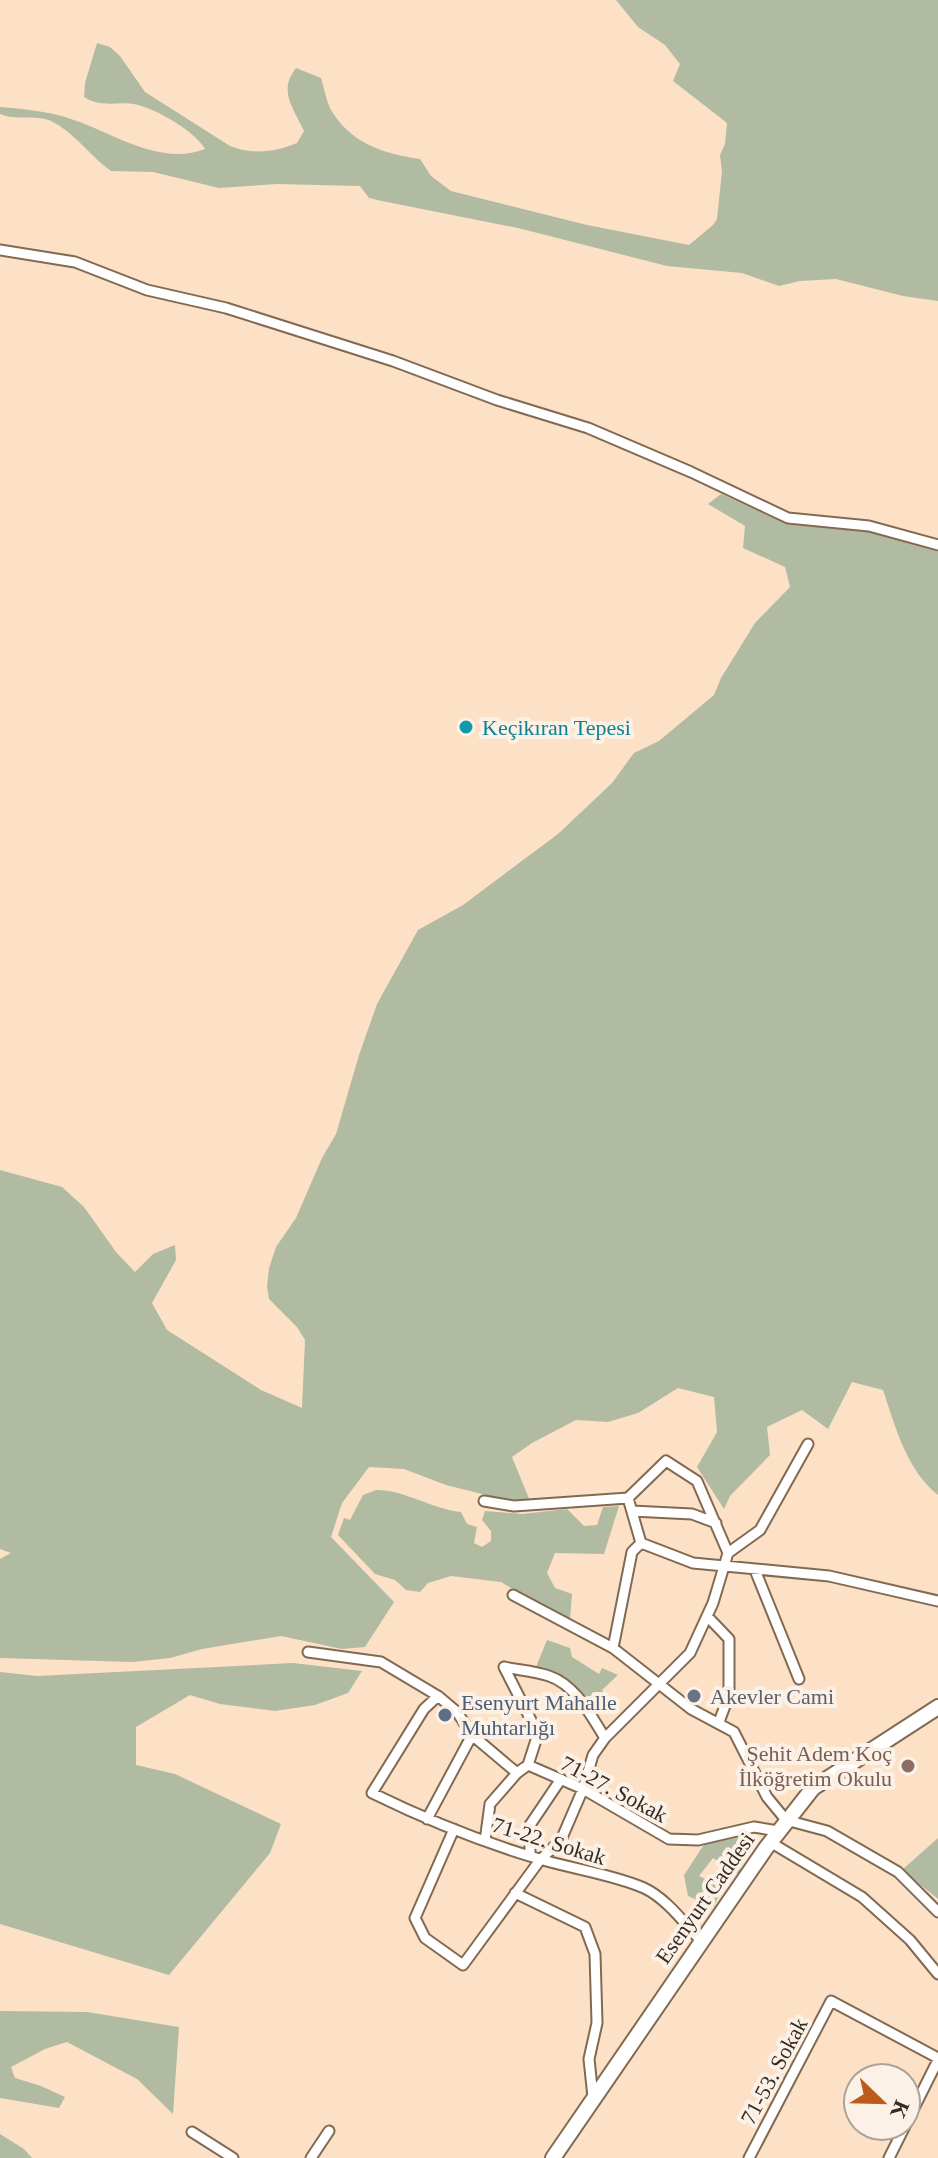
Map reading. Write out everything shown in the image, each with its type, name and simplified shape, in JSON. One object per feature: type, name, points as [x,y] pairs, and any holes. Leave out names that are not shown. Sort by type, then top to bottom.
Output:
[{"type":"street","points":[[0,250],[75,262],[147,290],[226,308],[393,361],[497,400],[588,428],[788,518],[869,526],[938,545]]},
{"type":"street","points":[[728,1553],[760,1530],[808,1444]]},
{"type":"street","points":[[454,1829],[415,1918],[425,1938],[463,1965],[515,1893],[535,1858],[561,1840],[583,1789],[593,1755],[605,1738],[690,1653],[707,1616],[728,1553],[697,1481],[666,1461],[628,1498],[514,1506],[484,1501]]},
{"type":"street","points":[[628,1498],[641,1543]]},
{"type":"street","points":[[632,1511],[692,1514],[716,1523]]},
{"type":"street","points":[[641,1543],[693,1563],[829,1576],[938,1601]]},
{"type":"street","points":[[613,1648],[632,1552],[641,1543]]},
{"type":"street","points":[[755,1570],[799,1679]]},
{"type":"street","points":[[513,1595],[613,1648],[691,1709],[734,1732],[767,1797],[778,1831],[862,1897],[910,1940],[938,1974]]},
{"type":"street","points":[[707,1616],[729,1639],[729,1695],[719,1722]]},
{"type":"street","points":[[308,1652],[381,1662],[438,1696],[457,1712],[472,1735],[517,1773]]},
{"type":"street","points":[[485,1841],[490,1804],[528,1765],[538,1734],[504,1667],[551,1676],[567,1687],[582,1703],[605,1738]]},
{"type":"street","name":"71-22. Sokak","points":[[438,1696],[424,1709],[372,1793],[427,1819],[485,1841],[645,1888],[666,1904],[702,1942]]},
{"type":"street","name":"Esenyurt Caddesi","points":[[553,2158],[778,1831],[813,1788],[938,1707]]},
{"type":"street","points":[[427,1819],[472,1735]]},
{"type":"street","name":"71-27. Sokak","points":[[528,1765],[583,1789],[669,1839],[698,1840],[754,1827],[778,1831],[827,1831],[898,1872],[938,1912]]},
{"type":"street","points":[[535,1858],[530,1825],[561,1779]]},
{"type":"street","points":[[515,1893],[585,1927],[595,1954],[597,2023],[589,2059],[593,2097]]},
{"type":"street","name":"71-53. Sokak","points":[[749,2158],[831,2001],[938,2059]]},
{"type":"street","points":[[922,2092],[938,2059]]},
{"type":"street","points":[[311,2158],[329,2131]]},
{"type":"street","points":[[192,2132],[233,2158]]},
{"type":"green space","points":[[616,0],[938,0],[938,301],[903,296],[836,279],[800,281],[779,286],[742,273],[667,266],[518,228],[369,198],[360,186],[277,184],[219,188],[153,172],[111,171],[67,131],[51,121],[0,114],[0,107],[68,118],[152,151],[170,154],[205,149],[176,122],[156,112],[138,105],[98,103],[84,97],[97,43],[110,47],[120,56],[145,92],[230,146],[247,151],[280,149],[297,143],[304,131],[288,92],[288,84],[296,68],[321,78],[330,108],[357,138],[393,154],[420,159],[431,176],[451,191],[587,225],[689,245],[717,219],[722,171],[720,155],[725,144],[727,123],[673,81],[680,64],[665,45],[638,27]]},
{"type":"green space","points":[[721,494],[787,524],[868,532],[938,552],[938,1495],[910,1461],[883,1390],[852,1382],[828,1429],[802,1410],[767,1427],[770,1455],[730,1496],[724,1509],[697,1467],[717,1432],[714,1397],[678,1388],[638,1413],[608,1422],[576,1420],[512,1457],[530,1501],[502,1499],[446,1485],[404,1469],[369,1467],[342,1503],[331,1537],[394,1602],[365,1647],[342,1649],[281,1636],[202,1649],[170,1658],[132,1662],[0,1658],[0,1559],[11,1553],[0,1549],[0,1170],[62,1187],[84,1207],[116,1252],[135,1272],[153,1254],[175,1245],[176,1260],[152,1303],[167,1330],[261,1390],[302,1408],[305,1340],[297,1327],[269,1299],[269,1268],[276,1247],[296,1218],[336,1134],[377,1004],[418,930],[463,905],[558,834],[612,783],[634,753],[659,741],[714,695],[755,623],[790,587],[785,567],[743,548],[745,526],[708,504]]},
{"type":"green space","points":[[376,1490],[398,1493],[461,1512],[467,1524],[477,1527],[474,1543],[482,1547],[491,1541],[491,1531],[482,1520],[485,1511],[522,1514],[567,1509],[584,1526],[597,1525],[603,1507],[619,1506],[604,1554],[555,1553],[547,1573],[555,1588],[572,1594],[570,1619],[501,1582],[451,1576],[428,1583],[420,1592],[406,1590],[395,1580],[375,1574],[338,1535],[344,1518],[350,1520],[363,1495]]},
{"type":"green space","points":[[547,1640],[570,1648],[572,1657],[599,1674],[602,1668],[618,1675],[602,1690],[611,1702],[599,1712],[575,1689],[536,1667]]},
{"type":"green space","points":[[293,1663],[362,1671],[348,1693],[315,1705],[275,1711],[220,1704],[190,1695],[136,1727],[136,1765],[175,1774],[281,1824],[270,1853],[169,1975],[0,1924],[0,1672],[37,1676]]},
{"type":"green space","points":[[736,1838],[754,1842],[738,1874],[713,1858],[699,1876],[722,1886],[714,1907],[688,1896],[684,1875],[705,1843]]},
{"type":"green space","points":[[938,1838],[938,1899],[902,1870]]},
{"type":"green space","points":[[0,2011],[87,2012],[179,2027],[173,2114],[137,2079],[67,2042],[45,2049],[11,2067],[15,2078],[65,2097],[59,2108],[0,2098]]},
{"type":"green space","points":[[0,2134],[24,2149],[32,2158],[0,2158]]},
{"type":"place","name":"Keçikıran Tepesi","points":[[466,727]]},
{"type":"place","name":"Akevler Cami","points":[[694,1696]]},
{"type":"place","name":"Esenyurt Mahalle Muhtarlığı","points":[[445,1715]]},
{"type":"place","name":"Şehit Adem Koç İlköğretim Okulu","points":[[908,1766]]}]
